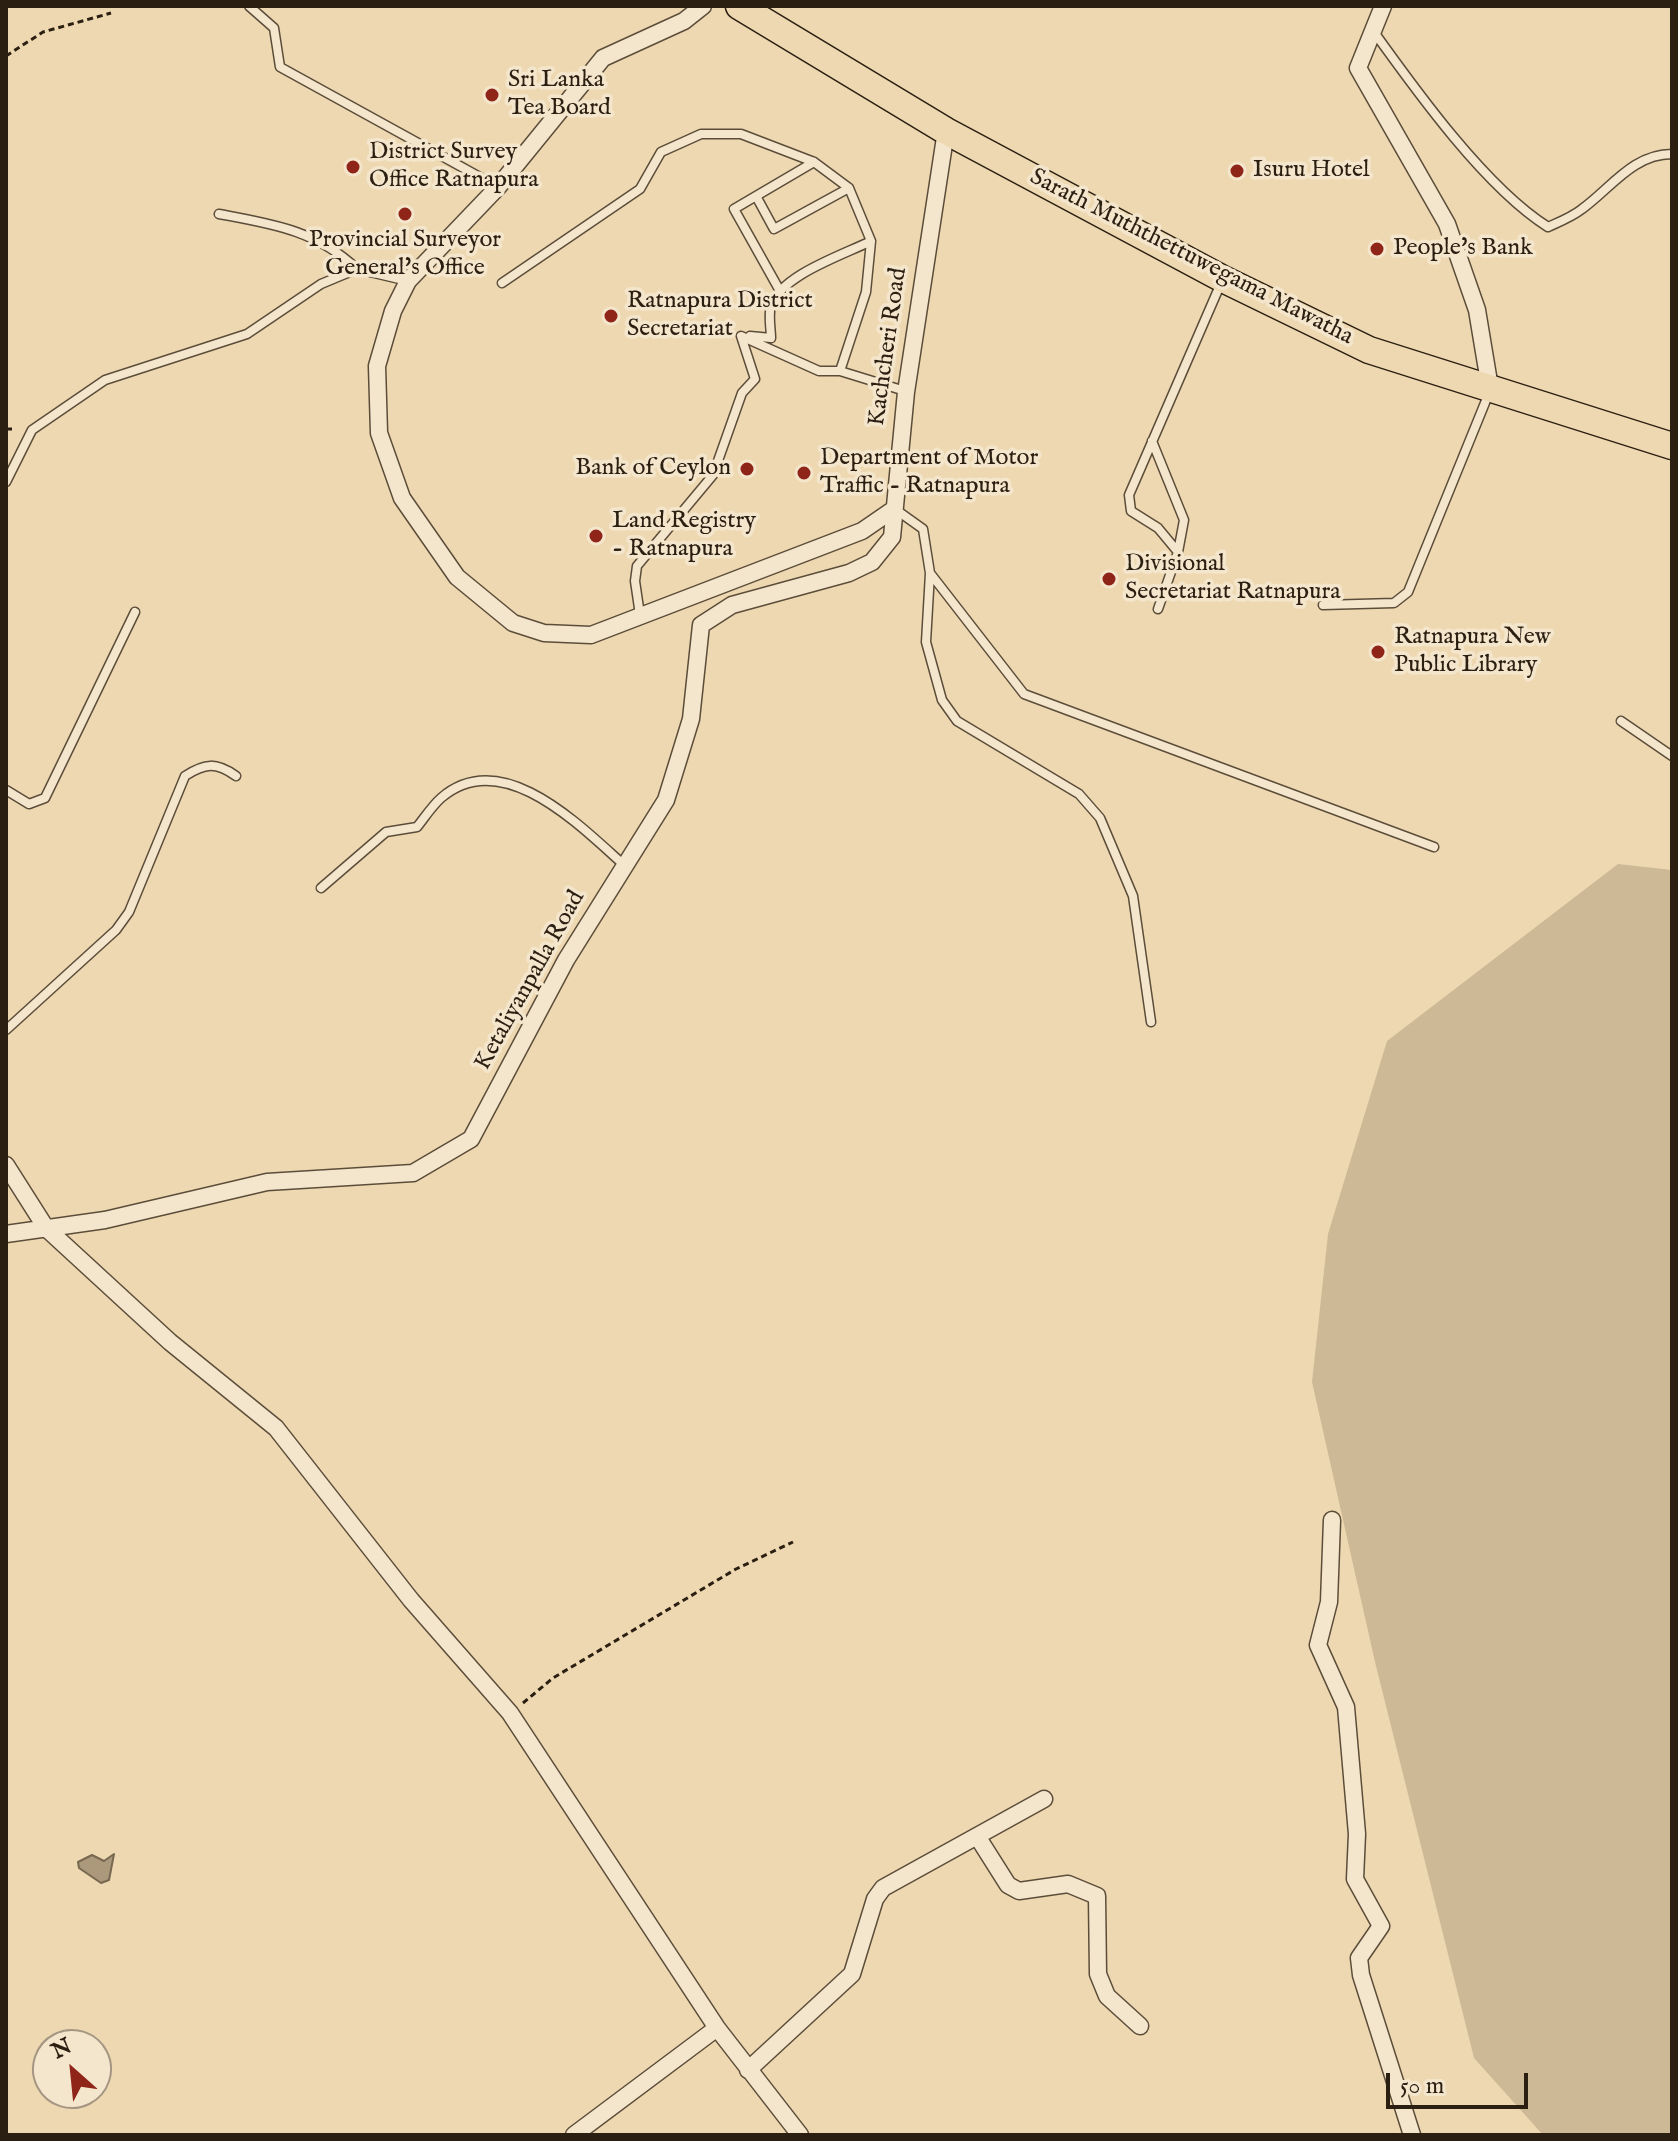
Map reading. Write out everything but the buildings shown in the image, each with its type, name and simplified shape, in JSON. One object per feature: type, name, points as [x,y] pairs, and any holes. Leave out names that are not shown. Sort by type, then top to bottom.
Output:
[{"type":"main road","name":"Sarath Muththettuwegama Mawatha","points":[[739,6],[946,131],[1223,279],[1369,350],[1672,446]]},
{"type":"street","points":[[703,6],[684,21],[603,58],[498,187],[408,281],[393,311],[377,366],[379,433],[402,498],[457,577],[513,623],[544,633],[591,635],[862,531],[894,509]]},
{"type":"street","points":[[1383,6],[1371,28],[1358,68],[1447,224],[1477,310],[1490,388]]},
{"type":"street","name":"Kachcheri Road","points":[[894,509],[906,392],[946,131]]},
{"type":"street","name":"Ketaliyanpalla Road","points":[[6,1234],[105,1220],[267,1182],[413,1173],[471,1139],[566,960],[666,800],[691,719],[701,625],[732,605],[849,573],[872,562],[892,537],[894,509]]},
{"type":"street","points":[[6,1165],[46,1228],[170,1342],[276,1428],[411,1600],[510,1713],[717,2028],[800,2135]]},
{"type":"street","points":[[1332,1520],[1329,1602],[1318,1645],[1346,1707],[1357,1834],[1355,1879],[1381,1926],[1359,1958],[1361,1975],[1412,2135]]},
{"type":"street","points":[[748,2070],[852,1974],[875,1899],[883,1888],[1044,1799]]},
{"type":"street","points":[[977,1836],[1008,1885],[1019,1891],[1068,1884],[1097,1896],[1098,1974],[1107,1996],[1140,2026]]},
{"type":"street","points":[[574,2135],[594,2129],[717,2028]]},
{"type":"lane","points":[[249,6],[274,28],[280,67],[498,187]]},
{"type":"lane","points":[[1371,28],[1411,85],[1519,209],[1548,227],[1581,211],[1627,170],[1655,154],[1672,154]]},
{"type":"lane","points":[[502,283],[640,189],[661,152],[701,134],[741,134],[814,162],[849,188],[871,241],[866,292],[840,371]]},
{"type":"lane","points":[[780,291],[734,209],[814,162]]},
{"type":"lane","points":[[756,196],[774,229],[849,188]]},
{"type":"lane","points":[[219,214],[293,228],[341,254],[357,269],[408,281]]},
{"type":"lane","points":[[741,336],[771,338],[770,308],[780,291],[799,276],[871,241]]},
{"type":"lane","points":[[6,482],[32,430],[105,380],[247,334],[321,284],[357,269]]},
{"type":"lane","points":[[1178,552],[1158,528],[1131,511],[1129,495],[1223,279]]},
{"type":"lane","points":[[741,336],[819,371],[840,371],[906,392]]},
{"type":"lane","points":[[640,615],[635,581],[637,566],[713,475],[742,393],[755,379],[741,336]]},
{"type":"lane","points":[[1323,605],[1394,603],[1408,592],[1490,388]]},
{"type":"lane","points":[[1152,441],[1184,520],[1178,552],[1158,609]]},
{"type":"lane","points":[[894,509],[923,529],[930,573],[926,642],[942,700],[957,721],[1079,794],[1100,818],[1133,896],[1151,1022]]},
{"type":"lane","points":[[930,573],[1024,694],[1434,847]]},
{"type":"lane","points":[[6,790],[29,804],[45,798],[135,612]]},
{"type":"lane","points":[[1621,721],[1672,756]]},
{"type":"lane","points":[[6,1030],[116,930],[129,912],[185,776],[201,765],[221,765],[236,776]]},
{"type":"lane","points":[[321,888],[386,832],[417,827],[442,797],[481,779],[525,789],[572,819],[625,866]]},
{"type":"path","points":[[6,56],[43,32],[111,13]]},
{"type":"path","points":[[510,1713],[553,1678],[736,1569],[793,1542]]},
{"type":"shaded area","points":[[1618,864],[1672,870],[1672,2135],[1543,2135],[1474,2058],[1375,1662],[1312,1382],[1328,1234],[1387,1041]]},
{"type":"shaded area","points":[[114,1854],[109,1880],[101,1883],[79,1868],[78,1862],[92,1855],[104,1861]]},
{"type":"place","name":"Sri Lanka Tea Board","points":[[492,95]]},
{"type":"place","name":"District Survey Office Ratnapura","points":[[353,167]]},
{"type":"place","name":"Isuru Hotel","points":[[1237,171]]},
{"type":"place","name":"Provincial Surveyor General's Office","points":[[405,214]]},
{"type":"place","name":"People's Bank","points":[[1377,249]]},
{"type":"place","name":"Ratnapura District Secretariat","points":[[611,316]]},
{"type":"place","name":"Bank of Ceylon","points":[[747,469]]},
{"type":"place","name":"Department of Motor Traffic - Ratnapura","points":[[804,473]]},
{"type":"place","name":"Land Registry - Ratnapura","points":[[596,536]]},
{"type":"place","name":"Divisional Secretariat Ratnapura","points":[[1109,579]]},
{"type":"place","name":"Ratnapura New Public Library","points":[[1378,652]]}]
